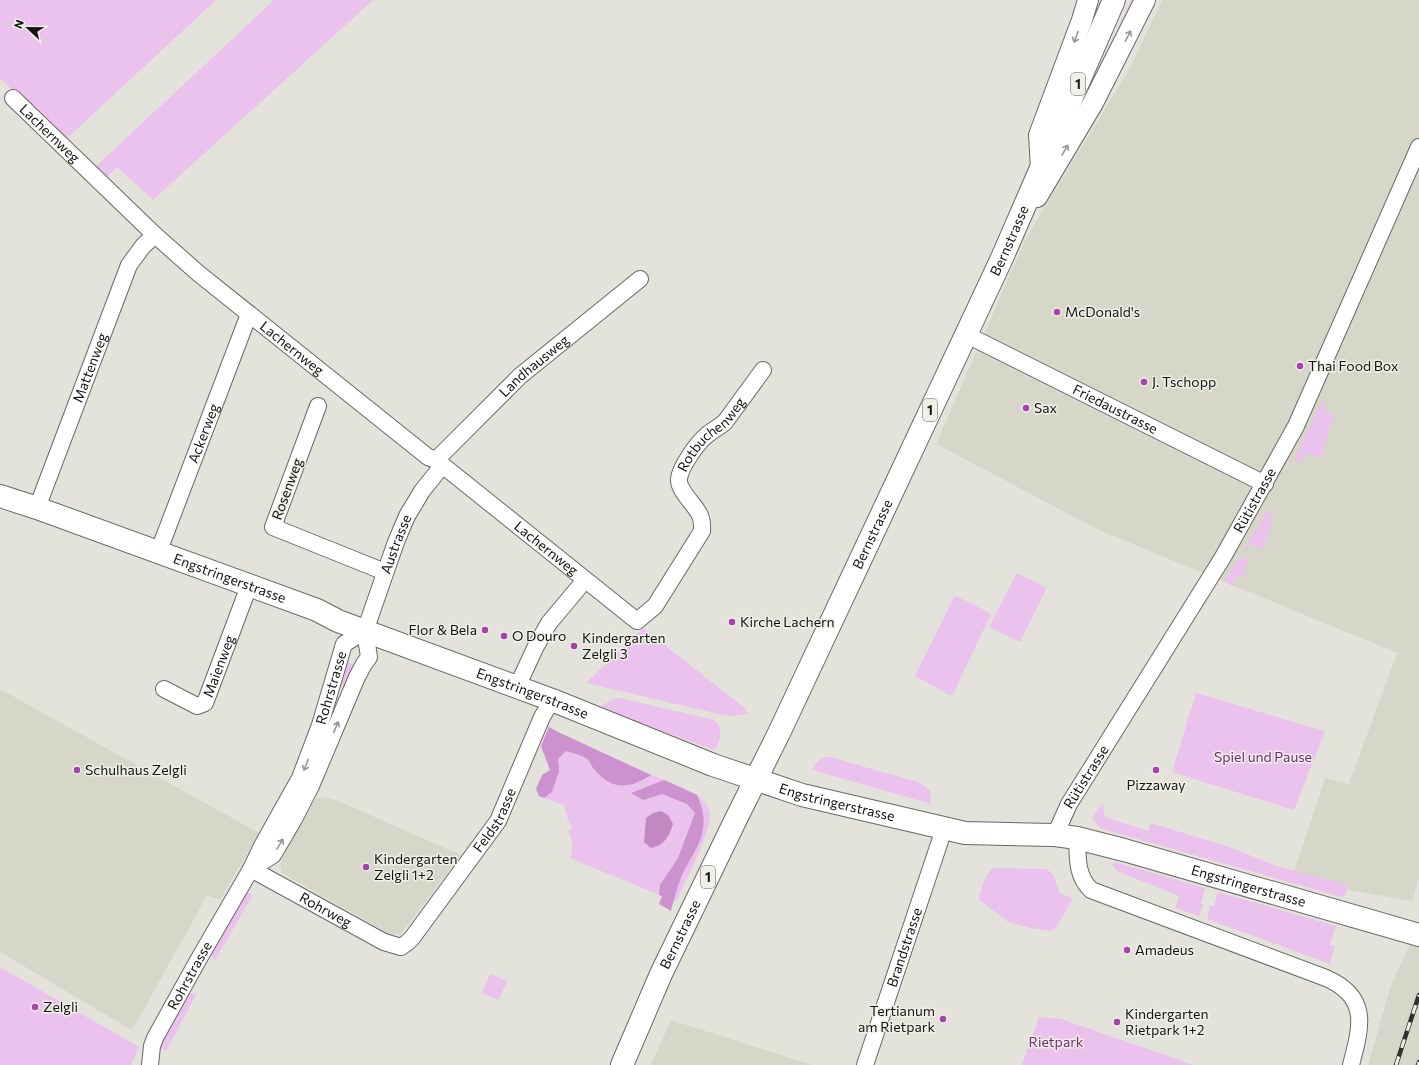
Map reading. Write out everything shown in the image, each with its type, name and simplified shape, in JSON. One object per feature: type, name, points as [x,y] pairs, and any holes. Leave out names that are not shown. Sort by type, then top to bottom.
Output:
[{"type":"main road","name":"Bernstrasse","points":[[622,1065],[661,974],[779,733],[1008,243],[1114,0]]},
{"type":"main road","name":"Engstringerstrasse","points":[[2,501],[37,508],[317,610],[338,621],[552,700],[713,765],[802,795],[965,833],[991,835],[1055,835],[1077,838],[1419,934]]},
{"type":"street","points":[[1041,168],[1039,135],[1088,0]]},
{"type":"street","points":[[1008,243],[1093,103],[1145,0]]},
{"type":"street","name":"Lachernweg","points":[[13,98],[155,235],[198,273],[428,457],[439,463],[637,621]]},
{"type":"street","name":"Rütistrasse","points":[[1055,835],[1069,804],[1219,564],[1296,426],[1419,147]]},
{"type":"street","name":"Mattenweg","points":[[37,508],[129,265],[143,246],[155,235]]},
{"type":"street","name":"Landhausweg","points":[[439,463],[520,376],[640,279]]},
{"type":"street","name":"Ackerweg","points":[[158,553],[249,314]]},
{"type":"street","name":"Friedaustrasse","points":[[965,334],[1265,484]]},
{"type":"street","name":"Rotbuchenweg","points":[[637,621],[655,606],[702,531],[703,521],[699,512],[683,491],[679,480],[685,463],[702,439],[725,422],[763,370]]},
{"type":"street","name":"Rosenweg","points":[[318,406],[273,527],[385,572]]},
{"type":"street","name":"Austrasse","points":[[365,631],[385,572],[407,516],[439,463]]},
{"type":"street","name":"Lachernweg","points":[[517,687],[536,646],[549,623],[586,580]]},
{"type":"street","name":"Maienweg","points":[[164,689],[197,706],[205,702],[250,586]]},
{"type":"street","name":"Rohrstrasse","points":[[150,1065],[152,1046],[155,1038],[262,846],[289,801],[304,770],[320,725],[344,644],[365,631],[369,657],[357,677],[301,806],[273,855],[251,868]]},
{"type":"street","name":"Feldstrasse","points":[[401,947],[412,938],[498,821],[542,717],[552,700]]},
{"type":"street","name":"Brandstrasse","points":[[866,1065],[944,829]]},
{"type":"street","points":[[1077,838],[1081,877],[1091,890],[1334,981],[1343,987],[1351,994],[1358,1010],[1359,1032],[1351,1065]]},
{"type":"street","name":"Rohrweg","points":[[251,868],[384,942],[401,947]]},
{"type":"shaded area","points":[[1162,0],[1419,0],[1419,878],[1412,901],[1291,880],[1325,778],[1349,784],[1397,653],[1099,530],[936,444],[1026,238],[1130,68]]},
{"type":"shaded area","name":"Zelgli","points":[[0,689],[259,833],[220,900],[206,895],[203,903],[135,1025],[130,1029],[0,952]]},
{"type":"shaded area","points":[[549,727],[651,775],[635,783],[621,786],[607,781],[593,768],[587,759],[580,755],[566,751],[558,759],[559,771],[552,792],[544,798],[539,796],[536,789],[542,775],[550,770],[541,746]]},
{"type":"shaded area","points":[[664,780],[697,795],[702,807],[704,818],[698,846],[682,875],[671,911],[659,904],[662,896],[659,895],[660,885],[678,858],[695,813],[687,804],[662,794],[643,800],[631,793]]},
{"type":"shaded area","name":"Kindergarten Zelgli 1+2","points":[[322,797],[336,800],[461,855],[401,934],[390,935],[282,873],[280,864],[285,853],[313,802]]},
{"type":"shaded area","points":[[661,811],[668,815],[673,824],[666,839],[660,845],[651,848],[644,842],[646,818],[653,813]]},
{"type":"shaded area","points":[[1419,925],[1419,1065],[1368,1065],[1391,985]]},
{"type":"shaded area","points":[[671,1020],[812,1065],[651,1065]]},
{"type":"green space","points":[[0,0],[216,0],[65,140],[0,78]]},
{"type":"green space","points":[[271,0],[373,0],[153,200],[117,167],[106,178],[94,168],[272,2]]},
{"type":"green space","points":[[1131,0],[1139,0],[1087,95]]},
{"type":"green space","points":[[1327,400],[1324,411],[1334,414],[1321,458],[1305,453],[1302,463],[1294,459],[1320,405]]},
{"type":"green space","points":[[1267,510],[1272,513],[1273,518],[1264,549],[1249,544],[1247,552],[1244,551]]},
{"type":"green space","points":[[1239,557],[1248,559],[1243,577],[1236,576],[1233,586],[1224,582]]},
{"type":"green space","points":[[1017,573],[1045,587],[1046,589],[1020,642],[989,627]]},
{"type":"green space","points":[[956,596],[991,614],[953,694],[949,695],[915,676],[954,597]]},
{"type":"green space","points":[[643,628],[746,709],[748,714],[733,716],[719,714],[586,683]]},
{"type":"green space","points":[[344,661],[358,666],[348,688],[337,683]]},
{"type":"green space","name":"Spiel und Pause","points":[[1196,693],[1325,731],[1294,810],[1172,772]]},
{"type":"green space","points":[[616,698],[714,720],[720,727],[720,738],[715,750],[597,708]]},
{"type":"green space","points":[[549,727],[628,765],[686,789],[699,797],[705,803],[710,814],[706,833],[676,902],[570,858],[572,844],[568,831],[572,827],[568,820],[564,805],[539,796],[551,773],[541,746]]},
{"type":"green space","points":[[823,757],[830,757],[921,783],[930,791],[931,804],[812,770],[814,765]]},
{"type":"green space","points":[[1103,803],[1105,817],[1148,831],[1151,823],[1232,848],[1276,866],[1348,885],[1345,896],[1341,897],[1102,829],[1092,818]]},
{"type":"green space","points":[[1115,862],[1205,888],[1201,903],[1203,906],[1199,916],[1175,908],[1179,896],[1117,871],[1112,864]]},
{"type":"green space","points":[[993,868],[1047,869],[1054,875],[1059,893],[1073,898],[1056,928],[1051,931],[1030,928],[1008,922],[979,900],[985,878]]},
{"type":"green space","points":[[245,890],[253,895],[215,960],[210,954]]},
{"type":"green space","points":[[1218,892],[1336,926],[1330,945],[1335,946],[1330,964],[1207,919],[1210,905],[1214,906]]},
{"type":"green space","name":"Zelgli","points":[[0,967],[139,1047],[131,1065],[0,1065]]},
{"type":"green space","points":[[490,974],[507,981],[499,1000],[482,993]]},
{"type":"green space","points":[[191,993],[196,995],[166,1051],[160,1046],[161,1040],[188,994]]},
{"type":"green space","name":"Rietpark","points":[[1039,1017],[1061,1019],[1194,1065],[1022,1065]]},
{"type":"railway","points":[[1396,1065],[1419,995]]},
{"type":"place","name":"McDonald's","points":[[1057,312]]},
{"type":"place","name":"Thai Food Box","points":[[1300,366]]},
{"type":"place","name":"J. Tschopp","points":[[1144,382]]},
{"type":"place","name":"Sax","points":[[1026,408]]},
{"type":"place","name":"Kirche Lachern","points":[[732,622]]},
{"type":"place","name":"Flor & Bela","points":[[485,630]]},
{"type":"place","name":"O Douro","points":[[504,636]]},
{"type":"place","name":"Kindergarten Zelgli 3","points":[[574,646]]},
{"type":"place","name":"Schulhaus Zelgli","points":[[77,770]]},
{"type":"place","name":"Pizzaway","points":[[1156,770]]},
{"type":"place","name":"Kindergarten Zelgli 1+2","points":[[366,867]]},
{"type":"place","name":"Amadeus","points":[[1127,950]]},
{"type":"place","name":"Zelgli","points":[[35,1007]]},
{"type":"place","name":"Tertianum am Rietpark","points":[[943,1019]]},
{"type":"place","name":"Kindergarten Rietpark 1+2","points":[[1117,1022]]}]
